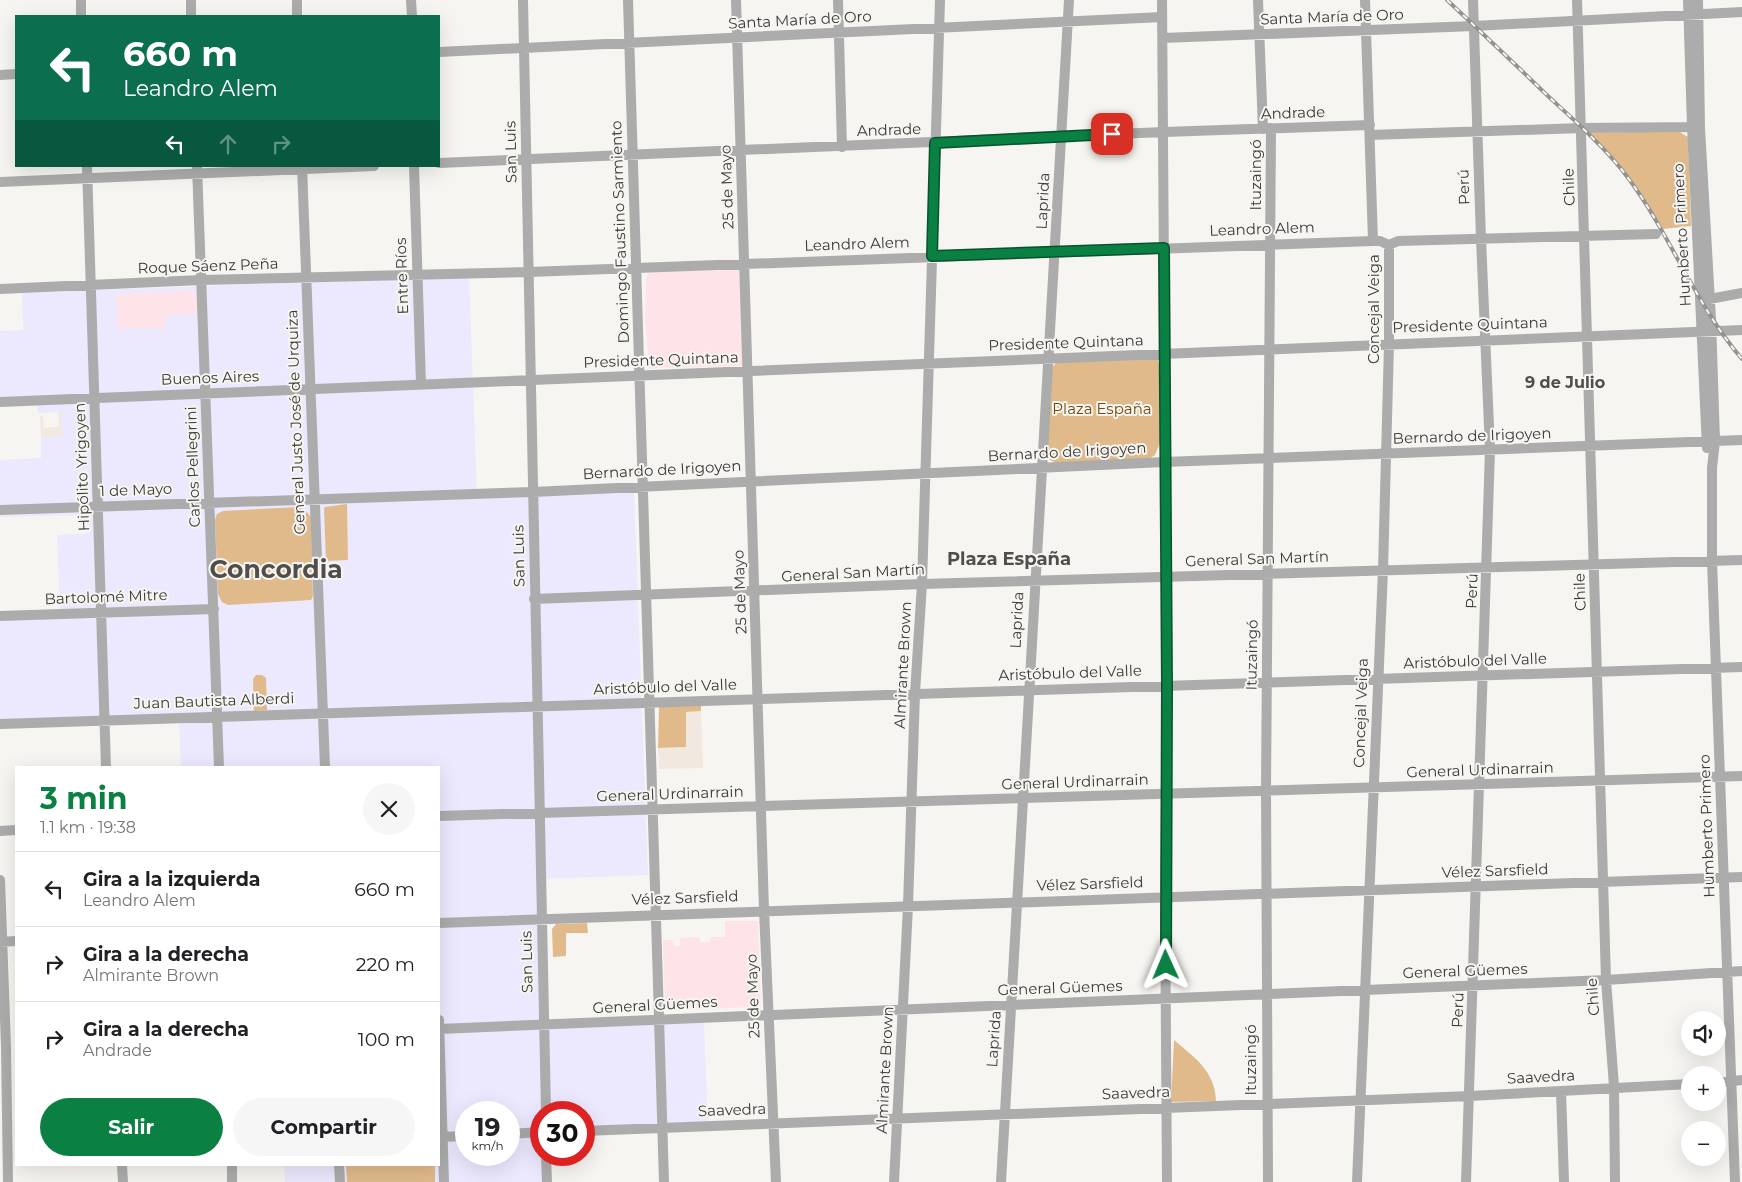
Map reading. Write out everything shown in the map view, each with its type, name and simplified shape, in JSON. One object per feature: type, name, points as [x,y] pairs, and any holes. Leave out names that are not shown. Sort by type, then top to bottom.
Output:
[{"type":"street","points":[[81,0],[81,15]]},
{"type":"street","points":[[191,0],[191,15]]},
{"type":"street","points":[[297,0],[297,15]]},
{"type":"street","points":[[411,0],[412,15]]},
{"type":"street","name":"San Luis","points":[[523,0],[536,707],[546,1101]]},
{"type":"street","name":"Domingo Faustino Sarmiento","points":[[628,0],[649,703],[661,1020],[664,1182]]},
{"type":"street","name":"25 de Mayo","points":[[736,0],[764,910],[776,1182]]},
{"type":"street","points":[[838,0],[842,147]]},
{"type":"street","name":"Almirante Brown","points":[[894,1182],[908,906],[915,693],[922,584],[940,0]]},
{"type":"street","name":"Laprida","points":[[1001,1182],[1015,902],[1023,798],[1068,0]]},
{"type":"street","points":[[1162,0],[1167,685],[1165,794],[1167,1182]]},
{"type":"street","name":"Ituzaingó","points":[[1258,0],[1267,129],[1271,244],[1266,790],[1266,1103],[1268,1182]]},
{"type":"street","name":"Concejal Veiga","points":[[1364,0],[1373,241]]},
{"type":"street","name":"Perú","points":[[1466,1182],[1481,784],[1490,450],[1480,239],[1473,0]]},
{"type":"street","name":"Chile","points":[[1578,0],[1606,980],[1614,1086],[1615,1182]]},
{"type":"street","name":"Humberto Primero","points":[[1688,0],[1693,15],[1696,127],[1707,331],[1712,468],[1712,560],[1735,1182]]},
{"type":"street","name":"Humberto Primero","points":[[1693,15],[1698,0]]},
{"type":"street","name":"Santa María de Oro","points":[[1163,38],[1474,26],[1742,12]]},
{"type":"street","name":"Santa María de Oro","points":[[440,52],[738,39],[1068,20],[1162,17]]},
{"type":"street","points":[[0,75],[15,74]]},
{"type":"street","name":"Andrade","points":[[440,163],[1267,129],[1477,132],[1582,128],[1696,127]]},
{"type":"street","name":"Hipólito Yrigoyen","points":[[87,167],[106,766]]},
{"type":"street","points":[[0,182],[197,170],[338,167]]},
{"type":"street","name":"Entre Ríos","points":[[414,167],[421,384]]},
{"type":"street","name":"General Justo José de Urquiza","points":[[302,168],[313,499],[325,766]]},
{"type":"street","name":"Carlos Pellegrini","points":[[197,170],[219,766]]},
{"type":"street","points":[[1389,246],[1398,241],[1656,234]]},
{"type":"street","name":"Leandro Alem","points":[[417,273],[529,272],[1055,251],[1373,241],[1380,241],[1389,246]]},
{"type":"street","name":"Concejal Veiga","points":[[1357,1182],[1383,570],[1389,344],[1389,246]]},
{"type":"street","name":"Roque Sáenz Peña","points":[[0,289],[417,273]]},
{"type":"street","points":[[1705,300],[1742,294]]},
{"type":"street","name":"Presidente Quintana","points":[[421,384],[1485,339],[1742,330]]},
{"type":"street","name":"Buenos Aires","points":[[0,402],[421,384]]},
{"type":"street","name":"Bernardo de Irigoyen","points":[[423,495],[533,492],[751,480],[1164,462],[1742,440]]},
{"type":"street","name":"1 de Mayo","points":[[0,510],[423,495]]},
{"type":"street","name":"General San Martín","points":[[534,599],[754,592],[922,584],[1742,560]]},
{"type":"street","name":"Bartolomé Mitre","points":[[0,616],[214,609]]},
{"type":"street","name":"Aristóbulo del Valle","points":[[429,710],[1742,667]]},
{"type":"street","name":"Juan Bautista Alberdi","points":[[0,724],[429,710]]},
{"type":"street","name":"General Urdinarrain","points":[[440,816],[1742,776]]},
{"type":"street","points":[[0,831],[15,830]]},
{"type":"street","name":"Vélez Sarsfield","points":[[440,923],[1369,888],[1476,887],[1742,877]]},
{"type":"street","points":[[0,880],[1,942],[7,1047],[8,1182]]},
{"type":"street","points":[[1,942],[15,941]]},
{"type":"street","name":"General Güemes","points":[[440,1029],[1266,993],[1473,986],[1742,971]]},
{"type":"street","points":[[1726,1082],[1742,1080]]},
{"type":"street","points":[[440,1083],[444,1182]]},
{"type":"street","name":"Saavedra","points":[[595,1131],[1470,1096],[1614,1086],[1681,1084]]},
{"type":"street","points":[[1562,1091],[1564,1182]]},
{"type":"street","points":[[441,1137],[455,1136]]},
{"type":"street","points":[[122,1166],[122,1182]]},
{"type":"street","points":[[232,1166],[232,1182]]},
{"type":"street","points":[[339,1166],[340,1182]]},
{"type":"street","points":[[546,1166],[547,1182]]},
{"type":"shaded area","points":[[738,269],[741,272],[743,366],[649,368],[645,320],[646,279],[649,272]]},
{"type":"shaded area","points":[[469,276],[477,496],[634,490],[648,875],[543,879],[549,1028],[704,1022],[708,1129],[595,1134],[595,1101],[530,1101],[530,1166],[543,1166],[543,1182],[285,1182],[284,1166],[440,1166],[440,766],[181,766],[179,722],[0,729],[0,614],[60,611],[57,535],[89,533],[88,515],[0,517],[0,460],[41,458],[41,437],[62,436],[61,412],[38,413],[37,403],[0,397],[0,331],[23,330],[22,293]]},
{"type":"shaded area","points":[[192,290],[196,294],[197,314],[165,316],[166,327],[118,329],[117,295]]},
{"type":"shaded area","points":[[58,412],[61,412],[62,436],[41,437],[40,416],[43,416],[44,428],[59,427]]},
{"type":"shaded area","points":[[701,711],[703,768],[659,769],[658,748],[686,747],[686,712]]},
{"type":"shaded area","points":[[725,921],[758,921],[761,1007],[665,1010],[663,940],[673,940],[674,946],[680,946],[680,938],[700,937],[700,942],[710,942],[711,937],[725,937]]},
{"type":"green space","points":[[1678,131],[1688,137],[1691,226],[1663,229],[1625,171],[1589,133]]},
{"type":"green space","name":"Plaza España","points":[[1150,356],[1158,360],[1160,370],[1160,443],[1155,455],[1147,460],[1056,463],[1048,459],[1045,450],[1050,370],[1056,363]]},
{"type":"green space","points":[[347,504],[348,560],[326,561],[324,509],[325,507]]},
{"type":"green space","points":[[299,507],[311,517],[313,596],[311,600],[228,605],[222,602],[218,594],[215,520],[217,514],[223,511]]},
{"type":"green space","points":[[256,675],[262,675],[266,678],[267,710],[254,711],[253,679]]},
{"type":"green space","points":[[701,705],[701,711],[686,712],[686,747],[658,748],[659,707]]},
{"type":"green space","points":[[587,923],[588,933],[566,933],[566,956],[553,957],[552,929],[556,924]]},
{"type":"green space","points":[[1174,1040],[1196,1059],[1208,1073],[1215,1091],[1216,1101],[1171,1102]]},
{"type":"green space","points":[[346,1166],[435,1166],[435,1182],[347,1182]]},
{"type":"railway","points":[[1447,0],[1587,132],[1622,170],[1653,216],[1709,314],[1742,359]]},
{"type":"district","name":"9 de Julio","points":[[1565,382]]},
{"type":"district","name":"Plaza España","points":[[1009,559]]},
{"type":"district","name":"Concordia","points":[[276,569]]},
{"type":"route","points":[[1112,134],[935,143],[932,256],[1164,248],[1167,685],[1165,794],[1166,965]]}]
